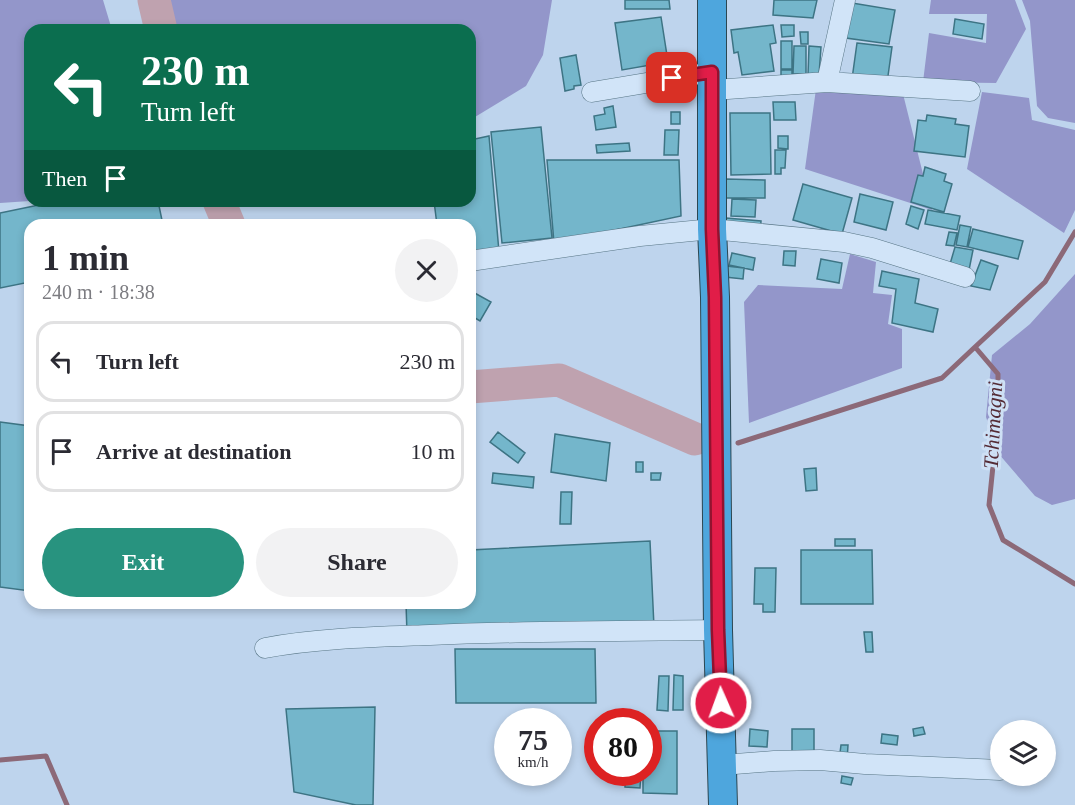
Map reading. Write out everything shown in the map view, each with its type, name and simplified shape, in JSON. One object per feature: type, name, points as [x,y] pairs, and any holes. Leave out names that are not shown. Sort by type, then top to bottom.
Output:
[{"type":"highway","points":[[711,0],[712,229],[723,805]]},
{"type":"street","points":[[827,82],[845,0]]},
{"type":"street","points":[[592,92],[712,81],[827,82],[970,91]]},
{"type":"street","points":[[476,260],[640,236],[712,229],[844,242],[872,248],[965,277]]},
{"type":"street","points":[[265,648],[288,644],[394,636],[483,632],[718,630]]},
{"type":"street","points":[[722,765],[819,760],[865,765],[990,770]]},
{"type":"shaded area","points":[[0,0],[103,0],[110,24],[24,24],[24,201],[0,203]]},
{"type":"shaded area","points":[[158,0],[552,0],[543,55],[526,86],[476,116],[476,24],[165,24]]},
{"type":"shaded area","points":[[931,0],[1015,0],[1026,29],[996,83],[923,82],[929,33],[986,43],[987,14],[929,14]]},
{"type":"shaded area","points":[[1022,0],[1075,0],[1075,123],[1048,118],[1037,106],[1030,21]]},
{"type":"shaded area","points":[[816,89],[903,94],[932,210],[805,169]]},
{"type":"shaded area","points":[[982,92],[1029,98],[1032,120],[1075,130],[1075,210],[1064,233],[967,169]]},
{"type":"shaded area","points":[[850,254],[876,262],[873,293],[892,295],[888,324],[902,329],[902,368],[749,423],[744,302],[758,285],[842,289]]},
{"type":"shaded area","points":[[1075,274],[1075,499],[1052,505],[1035,496],[998,453],[986,417],[992,355],[1030,324]]},
{"type":"building","points":[[625,0],[669,0],[670,9],[625,9]]},
{"type":"building","points":[[774,0],[817,0],[813,18],[773,15]]},
{"type":"building","points":[[852,3],[895,10],[889,44],[846,38]]},
{"type":"building","points":[[661,17],[668,62],[622,70],[615,23]]},
{"type":"building","points":[[955,19],[984,24],[982,39],[953,34]]},
{"type":"building","points":[[773,25],[776,43],[770,44],[774,71],[742,75],[738,52],[734,53],[731,30]]},
{"type":"building","points":[[781,25],[794,25],[794,36],[782,37]]},
{"type":"building","points":[[800,32],[808,32],[808,44],[801,44]]},
{"type":"building","points":[[781,41],[792,41],[792,69],[781,69]]},
{"type":"building","points":[[857,43],[892,47],[887,83],[852,79]]},
{"type":"building","points":[[794,46],[806,46],[806,74],[793,74]]},
{"type":"building","points":[[809,46],[821,47],[819,75],[808,75]]},
{"type":"building","points":[[576,55],[581,85],[565,91],[560,58]]},
{"type":"building","points":[[781,70],[792,70],[792,79],[781,80]]},
{"type":"building","points":[[773,102],[795,102],[796,120],[774,120]]},
{"type":"building","points":[[613,106],[616,127],[596,130],[594,116],[605,114],[604,108]]},
{"type":"building","points":[[671,112],[680,112],[680,124],[671,124]]},
{"type":"building","points":[[730,113],[770,113],[771,174],[731,175]]},
{"type":"building","points":[[927,115],[956,119],[955,124],[969,126],[965,157],[914,151],[918,120],[926,121]]},
{"type":"building","points":[[541,127],[552,238],[502,243],[491,132]]},
{"type":"building","points":[[665,130],[679,130],[678,155],[664,155]]},
{"type":"building","points":[[489,136],[499,252],[476,256],[476,219],[436,219],[435,207],[476,207],[476,139]]},
{"type":"building","points":[[778,136],[788,136],[788,149],[778,148]]},
{"type":"building","points":[[629,143],[630,151],[597,153],[596,145]]},
{"type":"building","points":[[775,150],[786,150],[785,168],[781,168],[781,174],[775,174]]},
{"type":"building","points":[[547,160],[679,160],[681,216],[554,243]]},
{"type":"building","points":[[925,167],[946,174],[944,181],[952,184],[944,212],[911,202],[918,175],[923,176]]},
{"type":"building","points":[[726,179],[765,180],[765,198],[726,198]]},
{"type":"building","points":[[803,184],[852,198],[842,234],[793,220]]},
{"type":"building","points":[[860,194],[893,202],[886,230],[854,222]]},
{"type":"building","points":[[732,199],[756,200],[755,217],[731,216]]},
{"type":"building","points":[[911,206],[924,210],[918,229],[906,224]]},
{"type":"building","points":[[29,207],[159,207],[162,219],[24,219],[24,283],[0,288],[0,213]]},
{"type":"building","points":[[928,210],[960,216],[957,230],[925,224]]},
{"type":"building","points":[[726,218],[761,221],[760,236],[724,236]]},
{"type":"building","points":[[960,225],[971,227],[967,247],[956,245]]},
{"type":"building","points":[[973,229],[1023,241],[1018,259],[968,247]]},
{"type":"building","points":[[949,232],[957,233],[954,246],[946,245]]},
{"type":"building","points":[[955,247],[973,250],[968,275],[948,271]]},
{"type":"building","points":[[784,251],[796,251],[795,266],[783,265]]},
{"type":"building","points":[[732,253],[755,258],[753,270],[729,265]]},
{"type":"building","points":[[821,259],[842,263],[839,283],[817,279]]},
{"type":"building","points":[[981,260],[998,266],[990,290],[971,286]]},
{"type":"building","points":[[726,266],[744,268],[743,279],[725,277]]},
{"type":"building","points":[[882,271],[919,279],[915,303],[938,309],[933,332],[892,323],[896,289],[879,286]]},
{"type":"building","points":[[476,294],[491,302],[480,321],[476,319]]},
{"type":"building","points":[[0,422],[24,425],[24,590],[0,587]]},
{"type":"building","points":[[498,432],[525,453],[518,463],[490,442]]},
{"type":"building","points":[[555,434],[610,443],[606,481],[551,472]]},
{"type":"building","points":[[636,462],[643,462],[643,472],[636,472]]},
{"type":"building","points":[[816,468],[817,490],[806,491],[804,469]]},
{"type":"building","points":[[493,473],[534,477],[533,488],[492,483]]},
{"type":"building","points":[[651,473],[661,473],[660,480],[651,480]]},
{"type":"building","points":[[561,492],[572,492],[571,524],[560,524]]},
{"type":"building","points":[[835,539],[855,539],[855,546],[835,546]]},
{"type":"building","points":[[650,541],[654,627],[407,634],[406,609],[476,609],[476,550]]},
{"type":"building","points":[[801,550],[872,550],[873,604],[801,604]]},
{"type":"building","points":[[755,568],[776,568],[775,612],[763,612],[763,604],[754,604]]},
{"type":"building","points":[[864,632],[872,632],[873,652],[866,652]]},
{"type":"building","points":[[455,649],[595,649],[596,703],[456,703]]},
{"type":"building","points":[[674,675],[683,676],[683,710],[673,710]]},
{"type":"building","points":[[659,676],[669,676],[668,711],[657,708]]},
{"type":"building","points":[[375,707],[373,805],[356,805],[294,792],[286,709]]},
{"type":"building","points":[[923,727],[925,734],[914,736],[913,729]]},
{"type":"building","points":[[750,729],[768,731],[767,747],[749,746]]},
{"type":"building","points":[[792,729],[814,729],[814,755],[792,755]]},
{"type":"building","points":[[662,731],[677,731],[677,794],[643,793],[643,786],[662,786]]},
{"type":"building","points":[[882,734],[898,736],[897,745],[881,743]]},
{"type":"building","points":[[841,745],[848,745],[847,761],[839,761]]},
{"type":"building","points":[[842,776],[853,778],[851,785],[841,783]]},
{"type":"building","points":[[625,786],[640,786],[640,788]]},
{"type":"waterway","name":"Tchimagni","points":[[154,0],[160,24]]},
{"type":"waterway","name":"Tchimagni","points":[[222,207],[226,219]]},
{"type":"waterway","points":[[975,347],[1045,282],[1075,232]]},
{"type":"waterway","name":"Tchimagni","points":[[738,443],[942,378],[975,347],[998,374],[998,417],[989,505],[1003,540],[1075,584]]},
{"type":"waterway","name":"Tchimagni","points":[[476,387],[559,380],[695,439]]},
{"type":"waterway","points":[[0,760],[46,756],[67,805]]},
{"type":"route","points":[[672,78],[712,72],[712,229],[721,703]]}]
